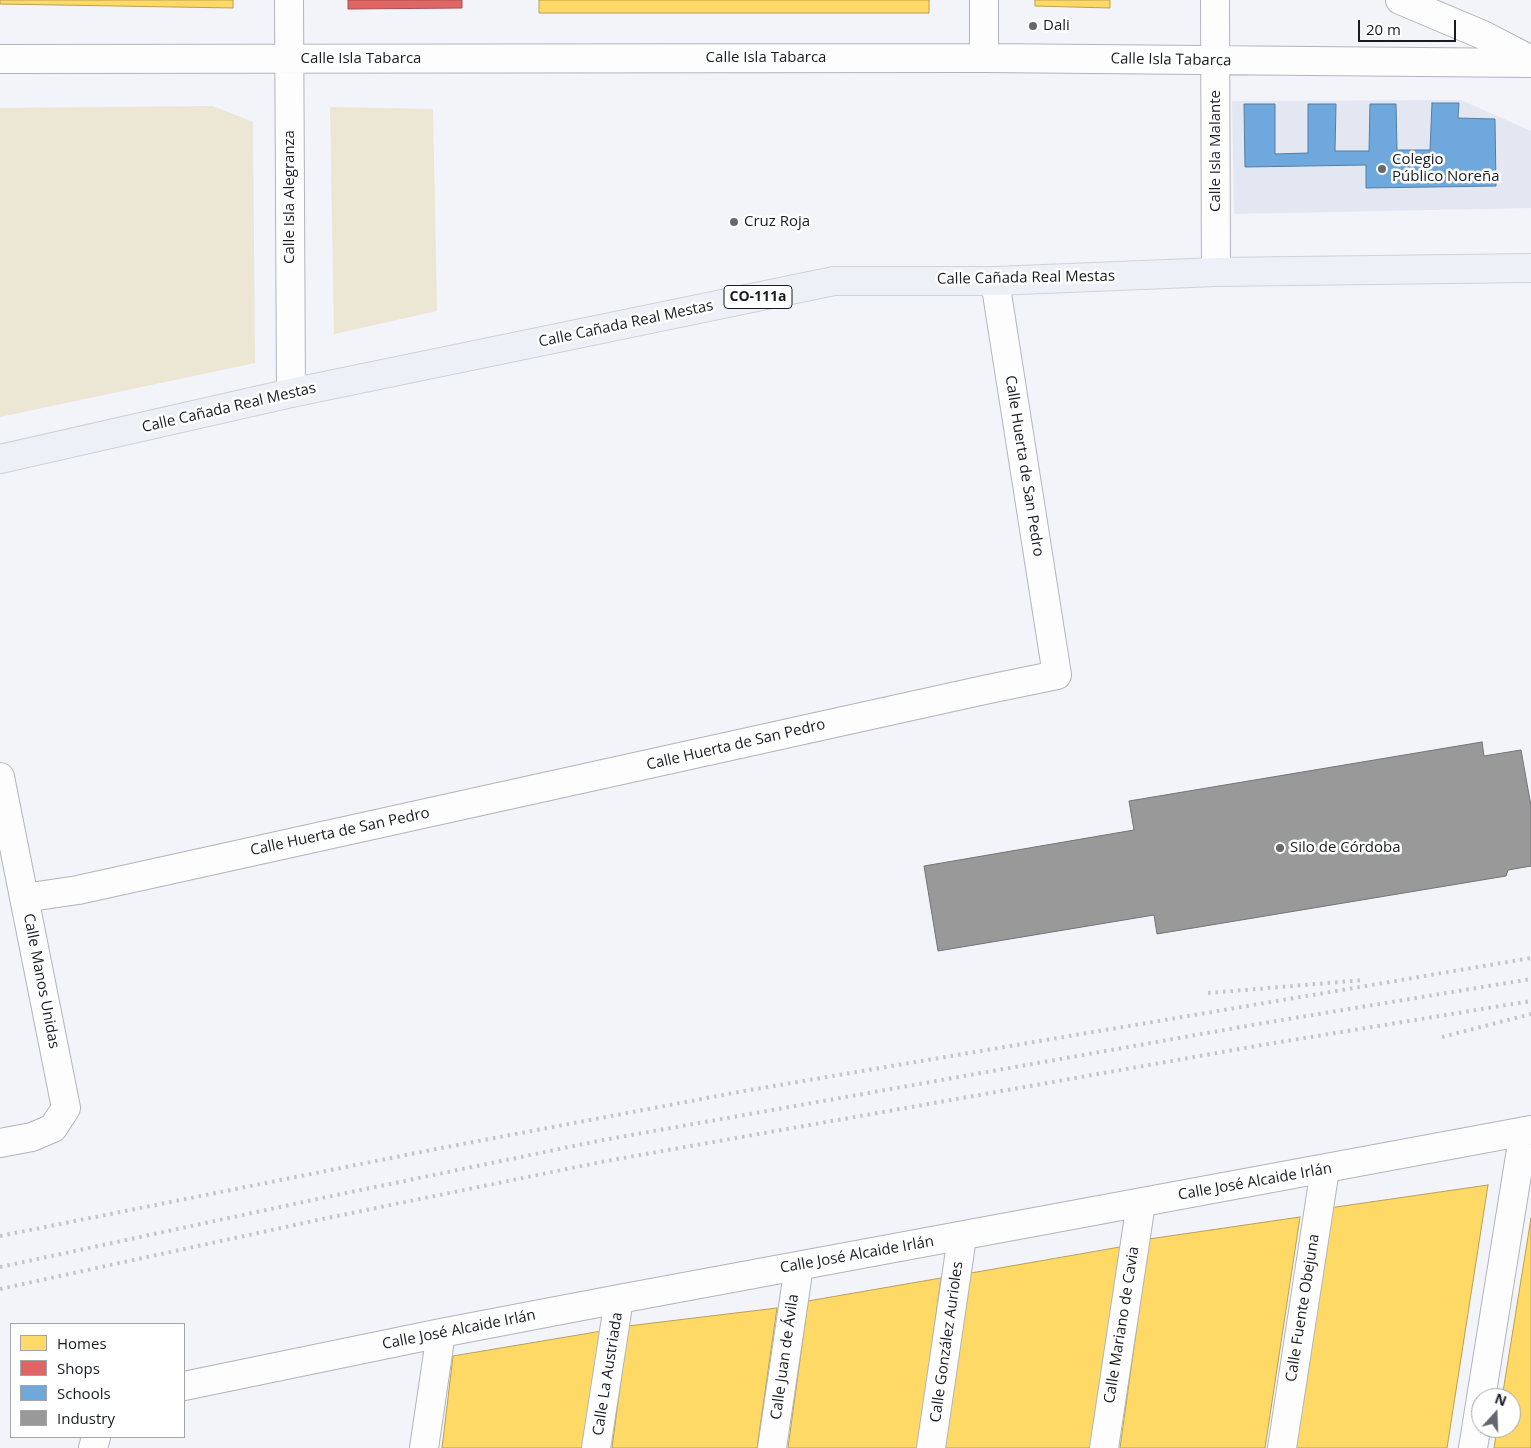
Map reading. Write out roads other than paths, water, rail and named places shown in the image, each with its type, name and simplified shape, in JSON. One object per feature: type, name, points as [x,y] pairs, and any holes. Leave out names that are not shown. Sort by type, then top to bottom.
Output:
[{"type":"main road","name":"Calle Cañada Real Mestas","points":[[0,459],[291,393],[834,281],[995,281],[1216,272],[1531,268]]},
{"type":"street","name":"Calle Isla Alegranza","points":[[289,0],[291,393]]},
{"type":"street","points":[[984,0],[984,58]]},
{"type":"street","name":"Calle Isla Malante","points":[[1215,0],[1216,272]]},
{"type":"street","points":[[1400,0],[1483,35],[1531,61]]},
{"type":"street","name":"Calle Isla Tabarca","points":[[0,59],[984,58],[1531,61]]},
{"type":"street","name":"Calle Huerta de San Pedro","points":[[24,898],[78,890],[1057,675],[995,281]]},
{"type":"street","name":"Calle Manos Unidas","points":[[0,777],[66,1108],[53,1128],[32,1137],[0,1144]]},
{"type":"street","points":[[1483,1388],[1528,1130]]},
{"type":"street","name":"Calle José Alcaide Irlán","points":[[185,1386],[619,1299],[1528,1130]]},
{"type":"street","name":"Calle Fuente Obejuna","points":[[1282,1448],[1325,1169]]},
{"type":"street","name":"Calle Mariano de Cavia","points":[[1104,1448],[1141,1203]]},
{"type":"street","name":"Calle González Aurioles","points":[[931,1448],[962,1236]]},
{"type":"street","name":"Calle Juan de Ávila","points":[[772,1448],[799,1266]]},
{"type":"street","name":"Calle La Austriada","points":[[596,1448],[619,1299]]},
{"type":"street","points":[[424,1448],[441,1334]]},
{"type":"railway","points":[[0,1236],[436,1149],[744,1091],[1531,958]]},
{"type":"railway","points":[[0,1267],[603,1140],[1258,1024],[1531,979]]},
{"type":"railway","points":[[1208,993],[1364,980]]},
{"type":"railway","points":[[0,1289],[327,1218],[606,1161],[1262,1045],[1531,1001]]},
{"type":"railway","points":[[1442,1037],[1531,1014]]},
{"type":"place","name":"Dali","points":[[1033,26]]},
{"type":"place","name":"Colegio Público Noreña","points":[[1382,169]]},
{"type":"place","name":"Cruz Roja","points":[[734,222]]},
{"type":"place","name":"Silo de Córdoba","points":[[1280,848]]}]
